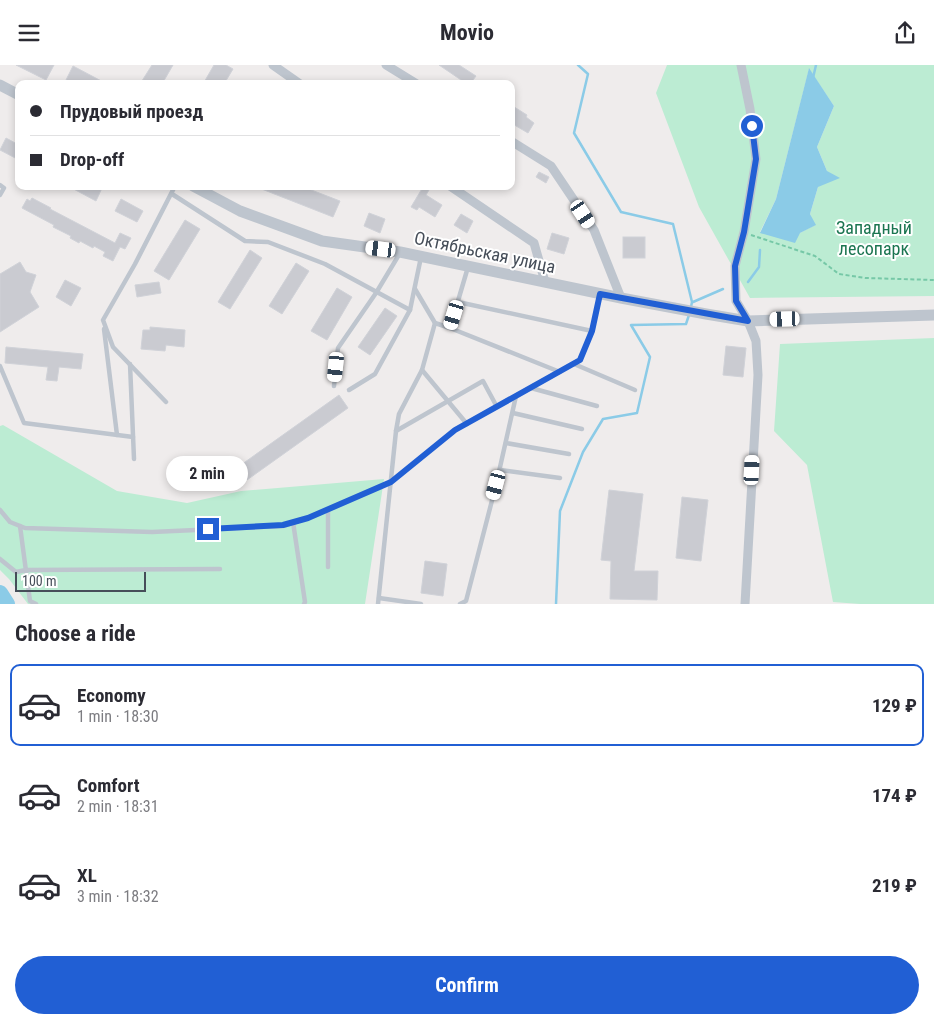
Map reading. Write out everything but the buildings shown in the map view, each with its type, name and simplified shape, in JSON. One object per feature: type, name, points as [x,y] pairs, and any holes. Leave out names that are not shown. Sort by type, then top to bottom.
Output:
[{"type":"street","points":[[273,65],[294,80]]},
{"type":"street","points":[[386,65],[410,80]]},
{"type":"street","points":[[741,65],[750,109],[756,159],[744,232],[735,266],[736,301],[748,321],[756,341],[758,375],[745,604]]},
{"type":"street","points":[[0,85],[15,93]]},
{"type":"street","points":[[515,144],[551,166],[594,230],[621,298]]},
{"type":"street","name":"Октябрьская улица","points":[[201,190],[240,211],[322,241],[422,256],[600,294],[706,314],[748,321],[934,315]]},
{"type":"street","points":[[456,190],[534,243],[544,282]]},
{"type":"lane","points":[[0,185],[4,188],[0,195]]},
{"type":"lane","points":[[117,435],[103,320],[174,190]]},
{"type":"lane","points":[[172,194],[245,241],[268,241],[325,264],[410,310]]},
{"type":"lane","points":[[334,386],[338,348],[376,293],[400,252]]},
{"type":"lane","points":[[349,390],[375,374],[410,310],[422,256]]},
{"type":"lane","points":[[450,328],[469,266]]},
{"type":"lane","points":[[415,289],[435,323],[560,371]]},
{"type":"lane","points":[[0,511],[10,522],[25,528],[152,532],[283,525],[308,518],[391,482],[455,430],[580,360],[592,331],[600,294]]},
{"type":"lane","points":[[458,302],[592,331]]},
{"type":"lane","points":[[103,320],[113,347],[166,401]]},
{"type":"lane","points":[[421,604],[379,601],[399,414],[422,370],[435,323]]},
{"type":"lane","points":[[130,364],[134,459]]},
{"type":"lane","points":[[574,364],[635,390]]},
{"type":"lane","points":[[0,366],[24,423],[133,437]]},
{"type":"lane","points":[[422,370],[466,424]]},
{"type":"lane","points":[[396,431],[483,381],[497,407]]},
{"type":"lane","points":[[531,388],[597,406]]},
{"type":"lane","points":[[460,604],[466,601],[500,470],[516,396]]},
{"type":"lane","points":[[512,413],[582,429]]},
{"type":"lane","points":[[506,443],[570,454]]},
{"type":"lane","points":[[500,470],[560,478]]},
{"type":"lane","points":[[328,509],[328,567]]},
{"type":"lane","points":[[293,522],[304,604]]},
{"type":"lane","points":[[20,526],[33,603]]},
{"type":"lane","points":[[0,559],[16,571],[220,569]]},
{"type":"path","points":[[744,232],[815,256],[840,274],[865,278],[934,280]]},
{"type":"green space","name":"Западный лесопарк","points":[[667,65],[934,65],[934,296],[750,298],[699,207],[656,93]],"holes":[[[809,69],[834,106],[817,147],[827,171],[818,187],[810,214],[815,225],[800,233],[760,232],[776,199]]]},
{"type":"green space","points":[[934,338],[934,604],[833,602],[807,465],[774,431],[780,344]]},
{"type":"green space","points":[[3,425],[117,491],[187,503],[241,491],[384,479],[365,604],[28,604],[0,570],[0,426]]},
{"type":"water","points":[[809,68],[834,106],[817,147],[827,171],[840,178],[818,187],[810,214],[816,225],[800,233],[795,243],[760,233],[776,199]]},
{"type":"waterway","points":[[578,65],[588,74],[574,133],[621,212],[673,224],[692,302],[691,307]]},
{"type":"waterway","points":[[813,78],[816,65]]},
{"type":"waterway","points":[[748,282],[759,267],[760,250]]},
{"type":"waterway","points":[[693,302],[723,289]]},
{"type":"waterway","points":[[556,604],[560,511],[583,452],[603,419],[637,413],[650,357],[631,325],[686,324],[689,315]]},
{"type":"waterway","points":[[0,593],[7,604]]},
{"type":"route","points":[[208,529],[283,525],[308,518],[391,482],[455,430],[580,360],[592,331],[600,294],[748,321],[736,301],[735,266],[744,232],[756,159],[752,126]]}]
